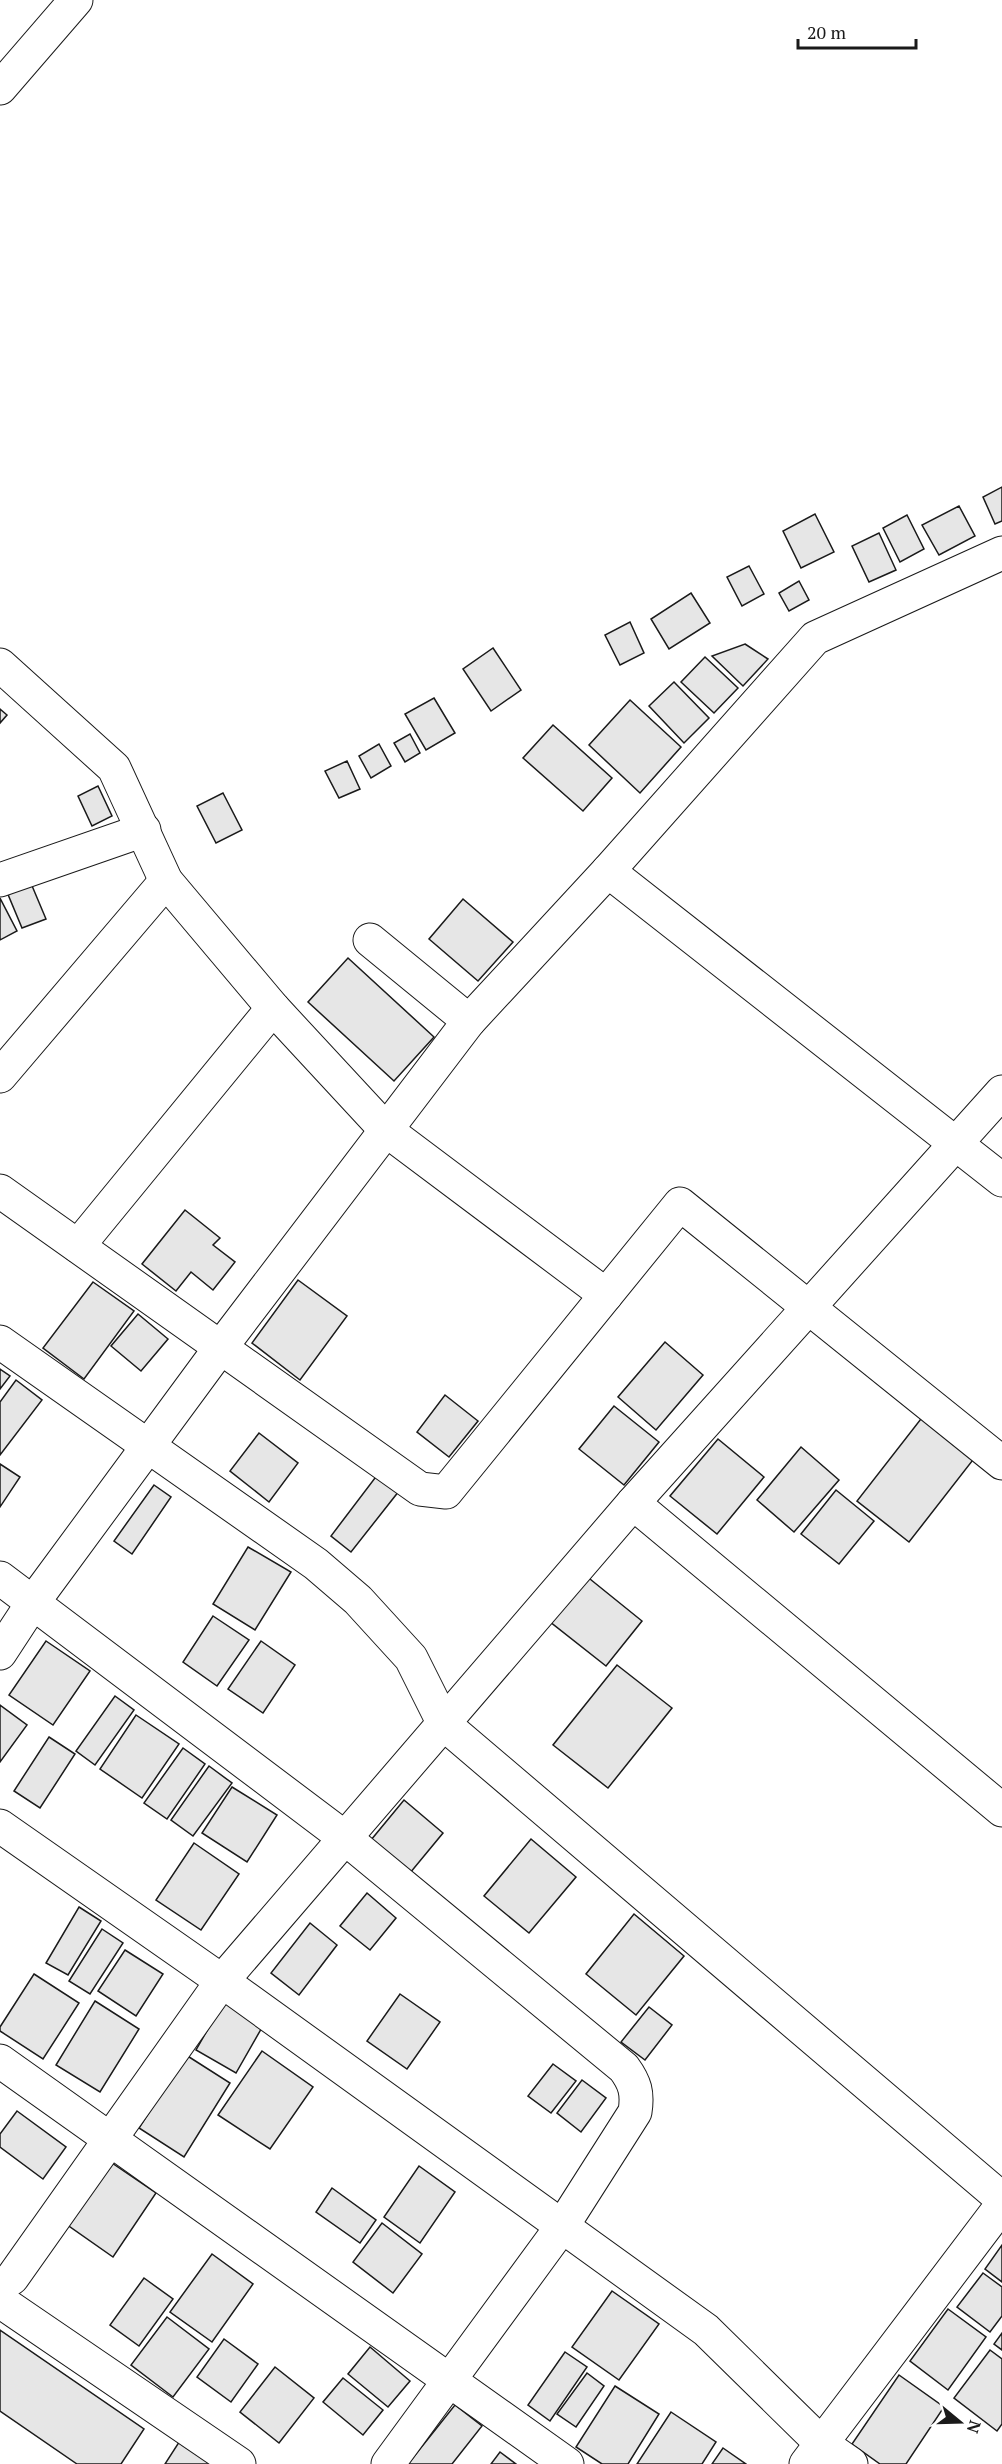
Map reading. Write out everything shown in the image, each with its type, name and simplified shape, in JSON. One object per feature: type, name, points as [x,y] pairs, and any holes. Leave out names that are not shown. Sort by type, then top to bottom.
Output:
[{"type":"street","points":[[0,88],[76,0]]},
{"type":"street","points":[[0,1653],[34,1601],[221,1347],[469,1021],[608,871],[815,638],[1002,553]]},
{"type":"street","points":[[0,665],[114,768],[166,881],[273,1008],[386,1130],[606,1295]]},
{"type":"street","points":[[0,880],[144,830]]},
{"type":"street","points":[[608,871],[1002,1180]]},
{"type":"street","points":[[0,1076],[166,881]]},
{"type":"street","points":[[370,940],[469,1021]]},
{"type":"street","points":[[78,1246],[273,1008]]},
{"type":"street","points":[[0,2286],[12,2278],[222,1981],[633,1503],[1002,1092]]},
{"type":"street","points":[[0,1191],[420,1489],[446,1492],[680,1203],[1002,1463]]},
{"type":"street","points":[[0,1342],[316,1564],[358,1600],[411,1658],[444,1724],[1002,2199]]},
{"type":"street","points":[[633,1503],[1002,1810]]},
{"type":"street","points":[[0,1578],[34,1601],[345,1838],[624,2068],[634,2082],[638,2097],[635,2112],[563,2225],[388,2464]]},
{"type":"street","points":[[0,1826],[222,1981],[706,2330],[814,2453],[851,2464]]},
{"type":"street","points":[[0,2061],[567,2464]]},
{"type":"street","points":[[814,2453],[1002,2205]]},
{"type":"street","points":[[0,2301],[239,2464]]},
{"type":"building","points":[[1002,487],[1002,521],[995,524],[983,497]]},
{"type":"building","points":[[959,506],[975,536],[939,555],[922,525]]},
{"type":"building","points":[[815,514],[834,552],[801,568],[783,531]]},
{"type":"building","points":[[907,515],[924,549],[900,562],[883,528]]},
{"type":"building","points":[[879,533],[896,570],[869,582],[852,546]]},
{"type":"building","points":[[749,566],[764,594],[742,606],[727,577]]},
{"type":"building","points":[[799,581],[809,600],[789,611],[779,593]]},
{"type":"building","points":[[691,593],[710,623],[669,649],[651,619]]},
{"type":"building","points":[[630,622],[644,653],[620,665],[605,635]]},
{"type":"building","points":[[745,644],[768,659],[743,686],[712,656]]},
{"type":"building","points":[[493,648],[521,690],[491,711],[463,669]]},
{"type":"building","points":[[705,657],[738,688],[714,713],[681,682]]},
{"type":"building","points":[[674,682],[709,718],[684,743],[649,706]]},
{"type":"building","points":[[434,698],[455,733],[426,750],[405,714]]},
{"type":"building","points":[[630,700],[681,747],[640,793],[589,745]]},
{"type":"building","points":[[0,709],[7,715],[0,723]]},
{"type":"building","points":[[553,725],[612,778],[583,811],[523,758]]},
{"type":"building","points":[[410,734],[420,753],[405,762],[394,743]]},
{"type":"building","points":[[379,744],[391,766],[371,778],[359,756]]},
{"type":"building","points":[[347,761],[360,789],[339,798],[325,771]]},
{"type":"building","points":[[98,786],[112,816],[92,826],[78,796]]},
{"type":"building","points":[[223,793],[242,830],[216,843],[197,806]]},
{"type":"building","points":[[30,881],[46,919],[22,928],[7,892]]},
{"type":"building","points":[[0,898],[17,931],[0,940]]},
{"type":"building","points":[[463,899],[513,942],[478,981],[429,939]]},
{"type":"building","points":[[348,958],[434,1037],[394,1081],[308,1002]]},
{"type":"building","points":[[185,1210],[220,1238],[213,1245],[235,1262],[213,1290],[191,1272],[176,1291],[142,1264]]},
{"type":"building","points":[[298,1280],[347,1316],[300,1380],[252,1343]]},
{"type":"building","points":[[93,1282],[134,1311],[84,1379],[43,1348]]},
{"type":"building","points":[[138,1314],[168,1339],[141,1371],[111,1346]]},
{"type":"building","points":[[665,1342],[703,1375],[656,1430],[618,1397]]},
{"type":"building","points":[[0,1369],[10,1376],[0,1389]]},
{"type":"building","points":[[16,1380],[42,1400],[0,1455],[0,1402]]},
{"type":"building","points":[[445,1395],[478,1421],[449,1457],[417,1432]]},
{"type":"building","points":[[614,1406],[659,1442],[624,1485],[579,1449]]},
{"type":"building","points":[[924,1415],[976,1456],[909,1542],[857,1501]]},
{"type":"building","points":[[259,1433],[298,1463],[269,1502],[230,1471]]},
{"type":"building","points":[[718,1439],[764,1477],[717,1534],[670,1496]]},
{"type":"building","points":[[801,1447],[839,1480],[794,1532],[757,1500]]},
{"type":"building","points":[[0,1464],[20,1477],[0,1507]]},
{"type":"building","points":[[378,1474],[399,1491],[351,1552],[331,1536]]},
{"type":"building","points":[[154,1485],[171,1497],[132,1554],[114,1541]]},
{"type":"building","points":[[836,1490],[874,1521],[839,1564],[801,1534]]},
{"type":"building","points":[[248,1547],[291,1572],[255,1630],[213,1604]]},
{"type":"building","points":[[585,1575],[642,1621],[606,1666],[549,1621]]},
{"type":"building","points":[[213,1616],[249,1640],[217,1686],[183,1662]]},
{"type":"building","points":[[46,1641],[90,1671],[53,1725],[9,1695]]},
{"type":"building","points":[[261,1641],[295,1665],[263,1713],[228,1689]]},
{"type":"building","points":[[617,1665],[672,1708],[608,1788],[553,1745]]},
{"type":"building","points":[[115,1696],[134,1710],[95,1765],[76,1751]]},
{"type":"building","points":[[0,1705],[27,1725],[0,1762]]},
{"type":"building","points":[[136,1715],[179,1744],[142,1798],[100,1769]]},
{"type":"building","points":[[49,1737],[75,1754],[40,1808],[14,1791]]},
{"type":"building","points":[[183,1748],[205,1764],[167,1819],[144,1803]]},
{"type":"building","points":[[209,1766],[232,1783],[193,1836],[171,1820]]},
{"type":"building","points":[[232,1787],[277,1815],[247,1862],[202,1833]]},
{"type":"building","points":[[404,1800],[443,1833],[410,1873],[371,1840]]},
{"type":"building","points":[[531,1839],[576,1877],[529,1933],[484,1896]]},
{"type":"building","points":[[194,1843],[239,1874],[201,1930],[156,1900]]},
{"type":"building","points":[[367,1893],[396,1918],[370,1950],[340,1926]]},
{"type":"building","points":[[79,1907],[101,1921],[68,1975],[46,1963]]},
{"type":"building","points":[[634,1914],[684,1956],[636,2015],[586,1974]]},
{"type":"building","points":[[310,1923],[337,1945],[299,1995],[271,1973]]},
{"type":"building","points":[[102,1929],[123,1943],[90,1994],[69,1981]]},
{"type":"building","points":[[125,1950],[163,1974],[136,2016],[98,1991]]},
{"type":"building","points":[[34,1974],[79,2003],[43,2059],[0,2031],[0,2027]]},
{"type":"building","points":[[400,1994],[440,2022],[407,2069],[367,2041]]},
{"type":"building","points":[[95,2001],[139,2029],[100,2092],[56,2065]]},
{"type":"building","points":[[224,2001],[264,2024],[236,2073],[196,2050]]},
{"type":"building","points":[[649,2007],[672,2025],[645,2060],[621,2042]]},
{"type":"building","points":[[262,2051],[313,2087],[270,2149],[218,2115]]},
{"type":"building","points":[[186,2055],[230,2083],[184,2157],[139,2128]]},
{"type":"building","points":[[553,2064],[576,2081],[551,2113],[528,2096]]},
{"type":"building","points":[[582,2080],[606,2098],[581,2132],[557,2113]]},
{"type":"building","points":[[17,2111],[66,2147],[43,2179],[0,2147],[0,2134]]},
{"type":"building","points":[[109,2161],[156,2193],[113,2257],[66,2224]]},
{"type":"building","points":[[419,2166],[455,2192],[420,2243],[384,2217]]},
{"type":"building","points":[[332,2188],[376,2220],[360,2243],[316,2212]]},
{"type":"building","points":[[382,2223],[422,2254],[393,2293],[353,2262]]},
{"type":"building","points":[[1002,2245],[1002,2282],[985,2269]]},
{"type":"building","points":[[212,2254],[253,2284],[212,2342],[170,2312]]},
{"type":"building","points":[[983,2273],[1002,2287],[1002,2316],[990,2332],[957,2307]]},
{"type":"building","points":[[144,2278],[173,2299],[139,2346],[110,2325]]},
{"type":"building","points":[[612,2291],[659,2324],[619,2380],[572,2347]]},
{"type":"building","points":[[948,2309],[986,2337],[948,2390],[910,2361]]},
{"type":"building","points":[[167,2317],[209,2349],[173,2397],[131,2365]]},
{"type":"building","points":[[0,2330],[144,2429],[121,2464],[77,2464],[0,2411]]},
{"type":"building","points":[[1002,2333],[1002,2350],[994,2344]]},
{"type":"building","points":[[224,2339],[258,2364],[231,2402],[197,2377]]},
{"type":"building","points":[[370,2347],[410,2381],[388,2407],[348,2374]]},
{"type":"building","points":[[990,2350],[1002,2359],[1002,2424],[997,2431],[954,2398]]},
{"type":"building","points":[[565,2352],[587,2367],[550,2421],[528,2405]]},
{"type":"building","points":[[275,2367],[314,2398],[279,2443],[240,2412]]},
{"type":"building","points":[[587,2373],[604,2386],[576,2427],[557,2414]]},
{"type":"building","points":[[899,2375],[944,2407],[906,2464],[880,2464],[852,2444]]},
{"type":"building","points":[[343,2378],[383,2410],[363,2435],[323,2402]]},
{"type":"building","points":[[615,2386],[659,2414],[628,2464],[602,2464],[576,2447]]},
{"type":"building","points":[[455,2405],[482,2426],[452,2464],[408,2464]]},
{"type":"building","points":[[671,2412],[716,2442],[702,2464],[637,2464]]},
{"type":"building","points":[[183,2436],[225,2464],[165,2464]]},
{"type":"building","points":[[723,2448],[746,2464],[712,2464]]},
{"type":"building","points":[[500,2452],[516,2464],[491,2464]]}]
